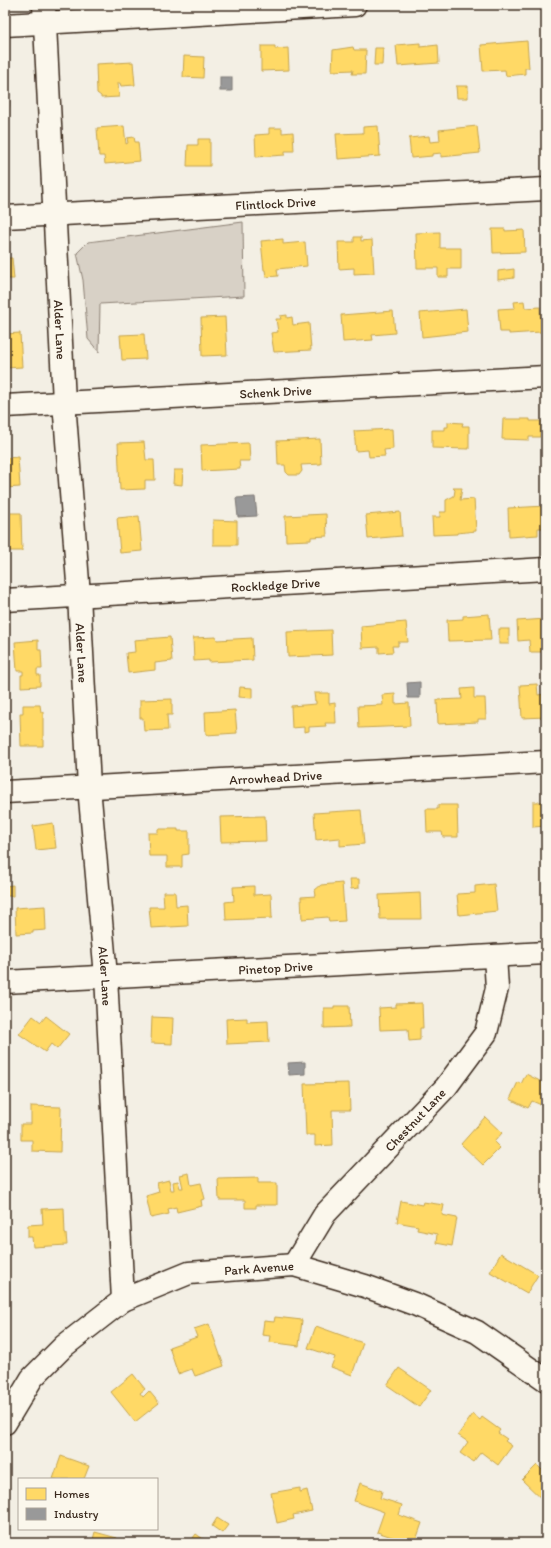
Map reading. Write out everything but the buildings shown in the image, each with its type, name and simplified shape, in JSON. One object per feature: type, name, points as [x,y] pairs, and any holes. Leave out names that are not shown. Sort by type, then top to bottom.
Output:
[{"type":"street","points":[[5,25],[45,14],[355,5]]},
{"type":"street","name":"Alder Lane","points":[[45,14],[64,402],[80,595],[88,787],[106,976],[123,1300]]},
{"type":"street","name":"Flintlock Drive","points":[[5,217],[546,189]]},
{"type":"street","name":"Schenk Drive","points":[[5,406],[546,377]]},
{"type":"street","name":"Rockledge Drive","points":[[5,600],[546,569]]},
{"type":"street","name":"Arrowhead Drive","points":[[5,792],[546,762]]},
{"type":"street","name":"Pinetop Drive","points":[[5,982],[546,953]]},
{"type":"street","name":"Chestnut Lane","points":[[294,1265],[325,1214],[446,1087],[486,1033],[497,988],[495,956]]},
{"type":"street","name":"Park Avenue","points":[[5,1423],[32,1378],[64,1346],[123,1300],[189,1273],[294,1265],[365,1286],[437,1314],[476,1332],[546,1380]]},
{"type":"shaded area","points":[[243,222],[244,296],[100,304],[99,352],[88,339],[83,280],[77,253],[88,242]]}]
